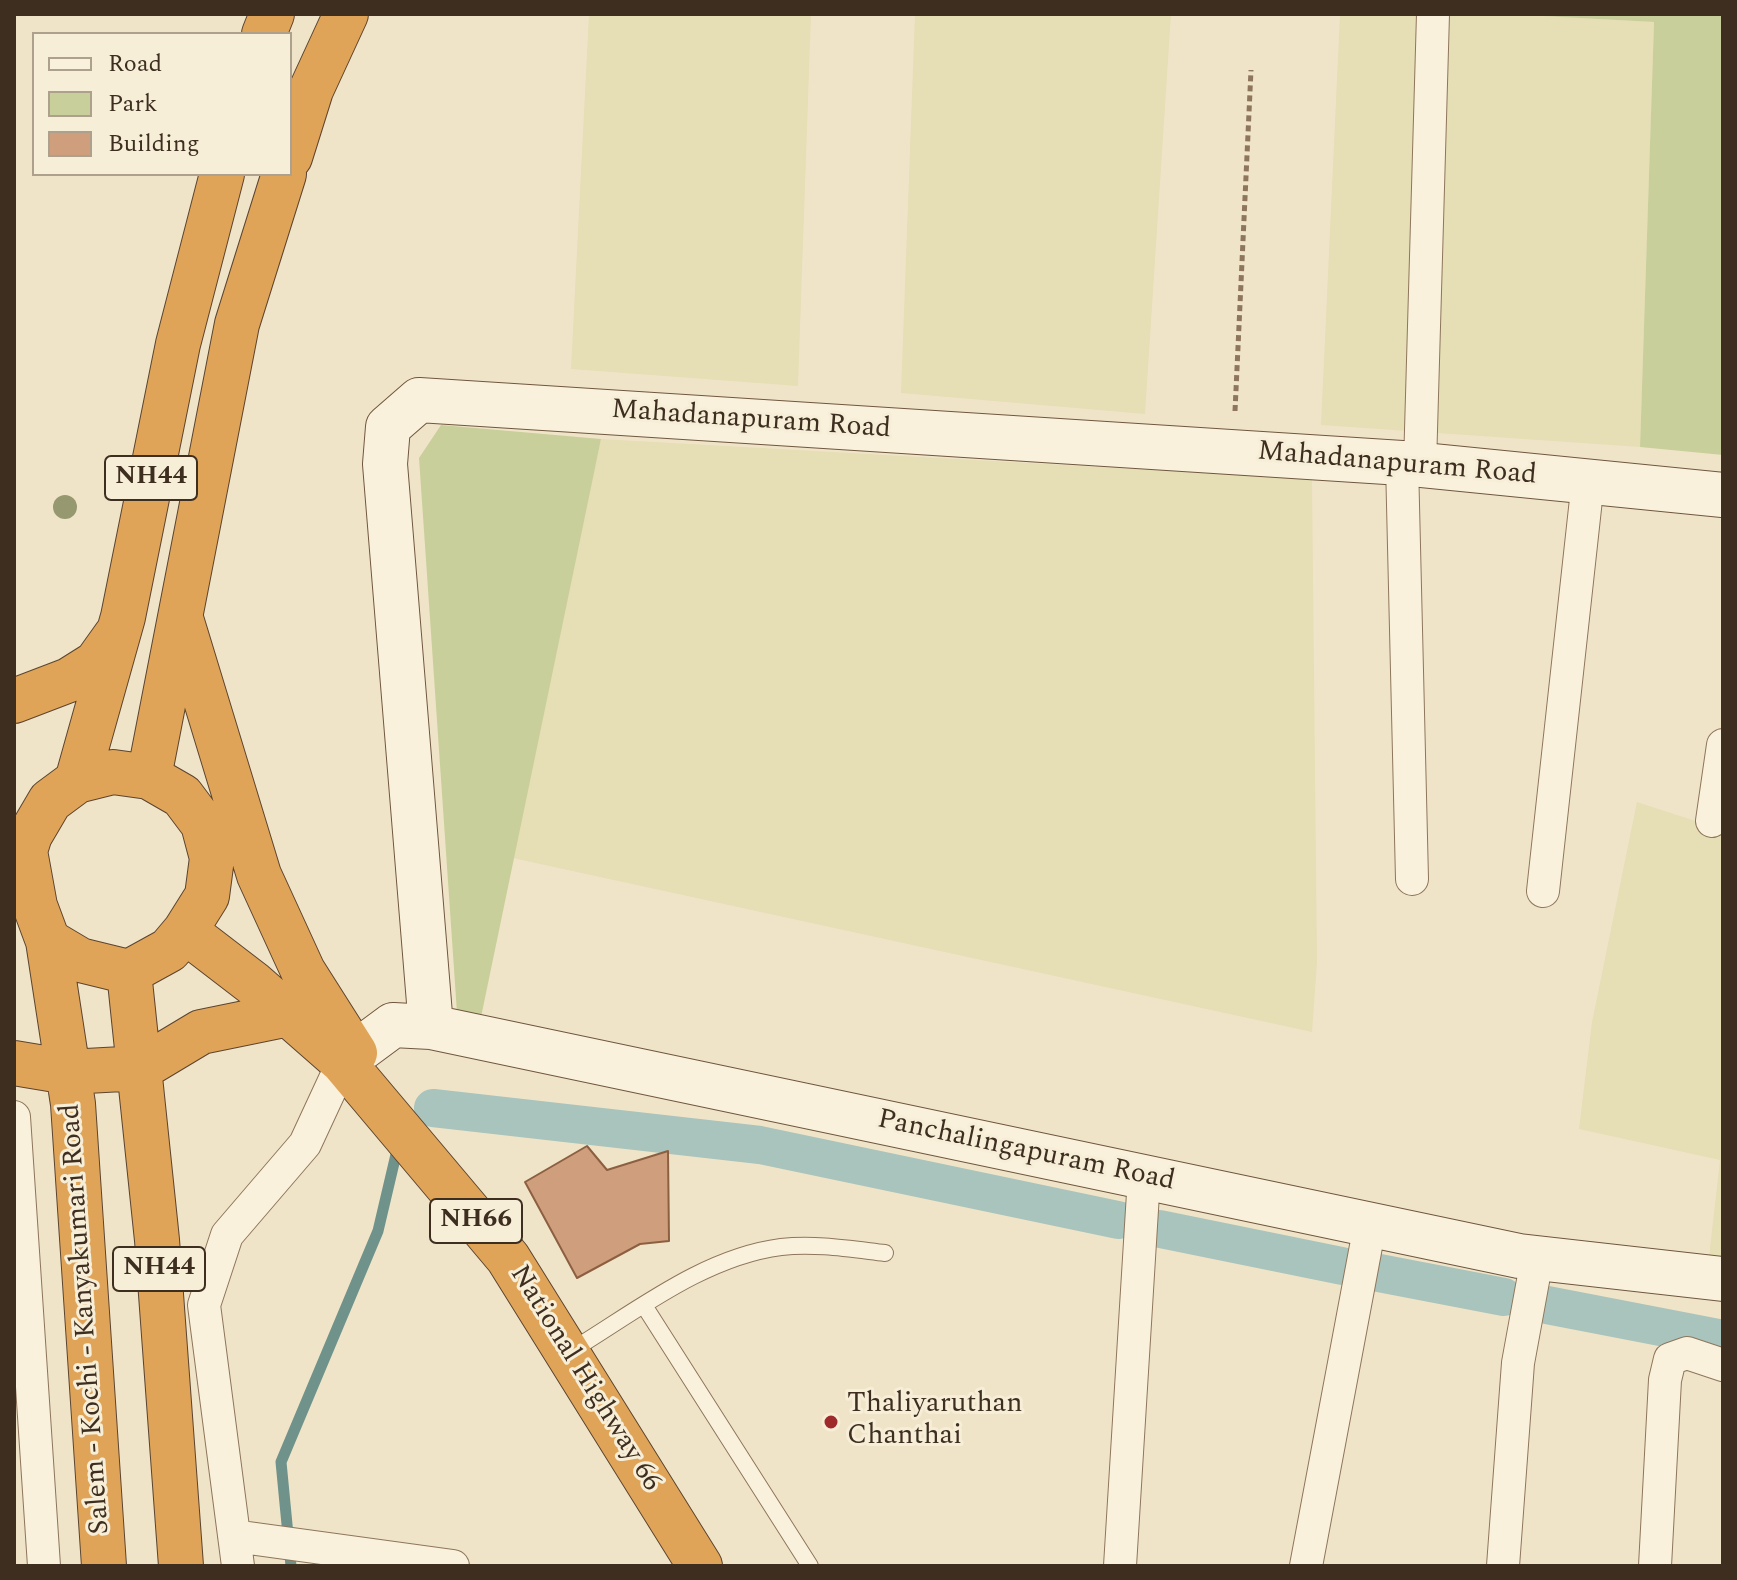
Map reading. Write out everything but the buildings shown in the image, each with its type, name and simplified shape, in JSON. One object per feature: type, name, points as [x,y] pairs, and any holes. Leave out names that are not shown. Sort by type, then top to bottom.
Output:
[{"type":"highway","points":[[292,151],[311,90],[346,14]]},
{"type":"highway","name":"NH44","points":[[77,781],[118,632],[178,344],[221,176]]},
{"type":"highway","name":"NH44","points":[[149,777],[237,324],[283,176]]},
{"type":"highway","points":[[180,616],[259,875],[303,971],[349,1057]]},
{"type":"highway","points":[[14,701],[69,680],[96,663],[118,632]]},
{"type":"highway","name":"NH44","points":[[68,1072],[48,941],[35,906],[20,843],[30,835],[50,801],[77,781],[113,772],[149,777],[182,796],[203,824],[212,858],[207,896],[185,931],[169,950],[129,972],[157,1240],[181,1566]]},
{"type":"highway","name":"National Highway 66","points":[[185,931],[289,1014],[349,1057],[508,1258],[700,1566]]},
{"type":"highway","points":[[48,941],[80,960],[129,972]]},
{"type":"highway","points":[[14,1063],[68,1072],[141,1068],[201,1032],[289,1014]]},
{"type":"highway","name":"Salem - Kochi - Kanyakumari Road","points":[[68,1072],[104,1566]]},
{"type":"street","points":[[1412,879],[1411,464],[1433,14]]},
{"type":"street","name":"Mahadanapuram Road","points":[[431,1027],[385,464],[388,427],[419,400],[1411,464],[1723,495]]},
{"type":"street","points":[[1543,891],[1588,481]]},
{"type":"street","points":[[1712,821],[1723,745]]},
{"type":"street","name":"Panchalingapuram Road","points":[[349,1057],[393,1025],[431,1027],[1537,1259],[1723,1279]]},
{"type":"street","points":[[349,1057],[305,1144],[227,1235],[204,1305],[236,1551],[453,1566]]},
{"type":"street","points":[[14,1117],[44,1566]]},
{"type":"street","points":[[1120,1566],[1144,1177]]},
{"type":"street","points":[[1306,1566],[1370,1225]]},
{"type":"street","points":[[1503,1566],[1518,1363],[1537,1259]]},
{"type":"street","points":[[1655,1566],[1665,1380],[1670,1359],[1687,1353],[1723,1365]]},
{"type":"lane","points":[[567,1353],[710,1267],[781,1247],[824,1246],[885,1253]]},
{"type":"lane","points":[[645,1307],[810,1566]]},
{"type":"path","points":[[1233,452],[1251,70]]},
{"type":"shaded area","points":[[589,14],[811,14],[798,386],[571,369]]},
{"type":"shaded area","points":[[915,14],[1171,14],[1145,414],[901,393]]},
{"type":"shaded area","points":[[1340,14],[1505,14],[1654,22],[1640,447],[1321,425]]},
{"type":"shaded area","points":[[601,439],[1312,479],[1317,962],[1312,1032],[508,857]]},
{"type":"shaded area","points":[[1637,802],[1723,830],[1723,1277],[1707,1275],[1720,1160],[1579,1129],[1592,1022]]},
{"type":"green space","points":[[1505,14],[1723,14],[1723,455],[1640,447],[1654,22]]},
{"type":"green space","points":[[441,425],[601,439],[480,1022],[457,1013],[419,458]]},
{"type":"waterway","points":[[433,1108],[760,1145],[1118,1220]]},
{"type":"waterway","points":[[291,1566],[281,1462],[378,1231],[398,1146]]},
{"type":"waterway","points":[[1160,1229],[1342,1266]]},
{"type":"waterway","points":[[1379,1273],[1504,1297]]},
{"type":"waterway","points":[[1547,1305],[1723,1339]]},
{"type":"place","name":"Thaliyaruthan Chanthai","points":[[831,1422]]}]
